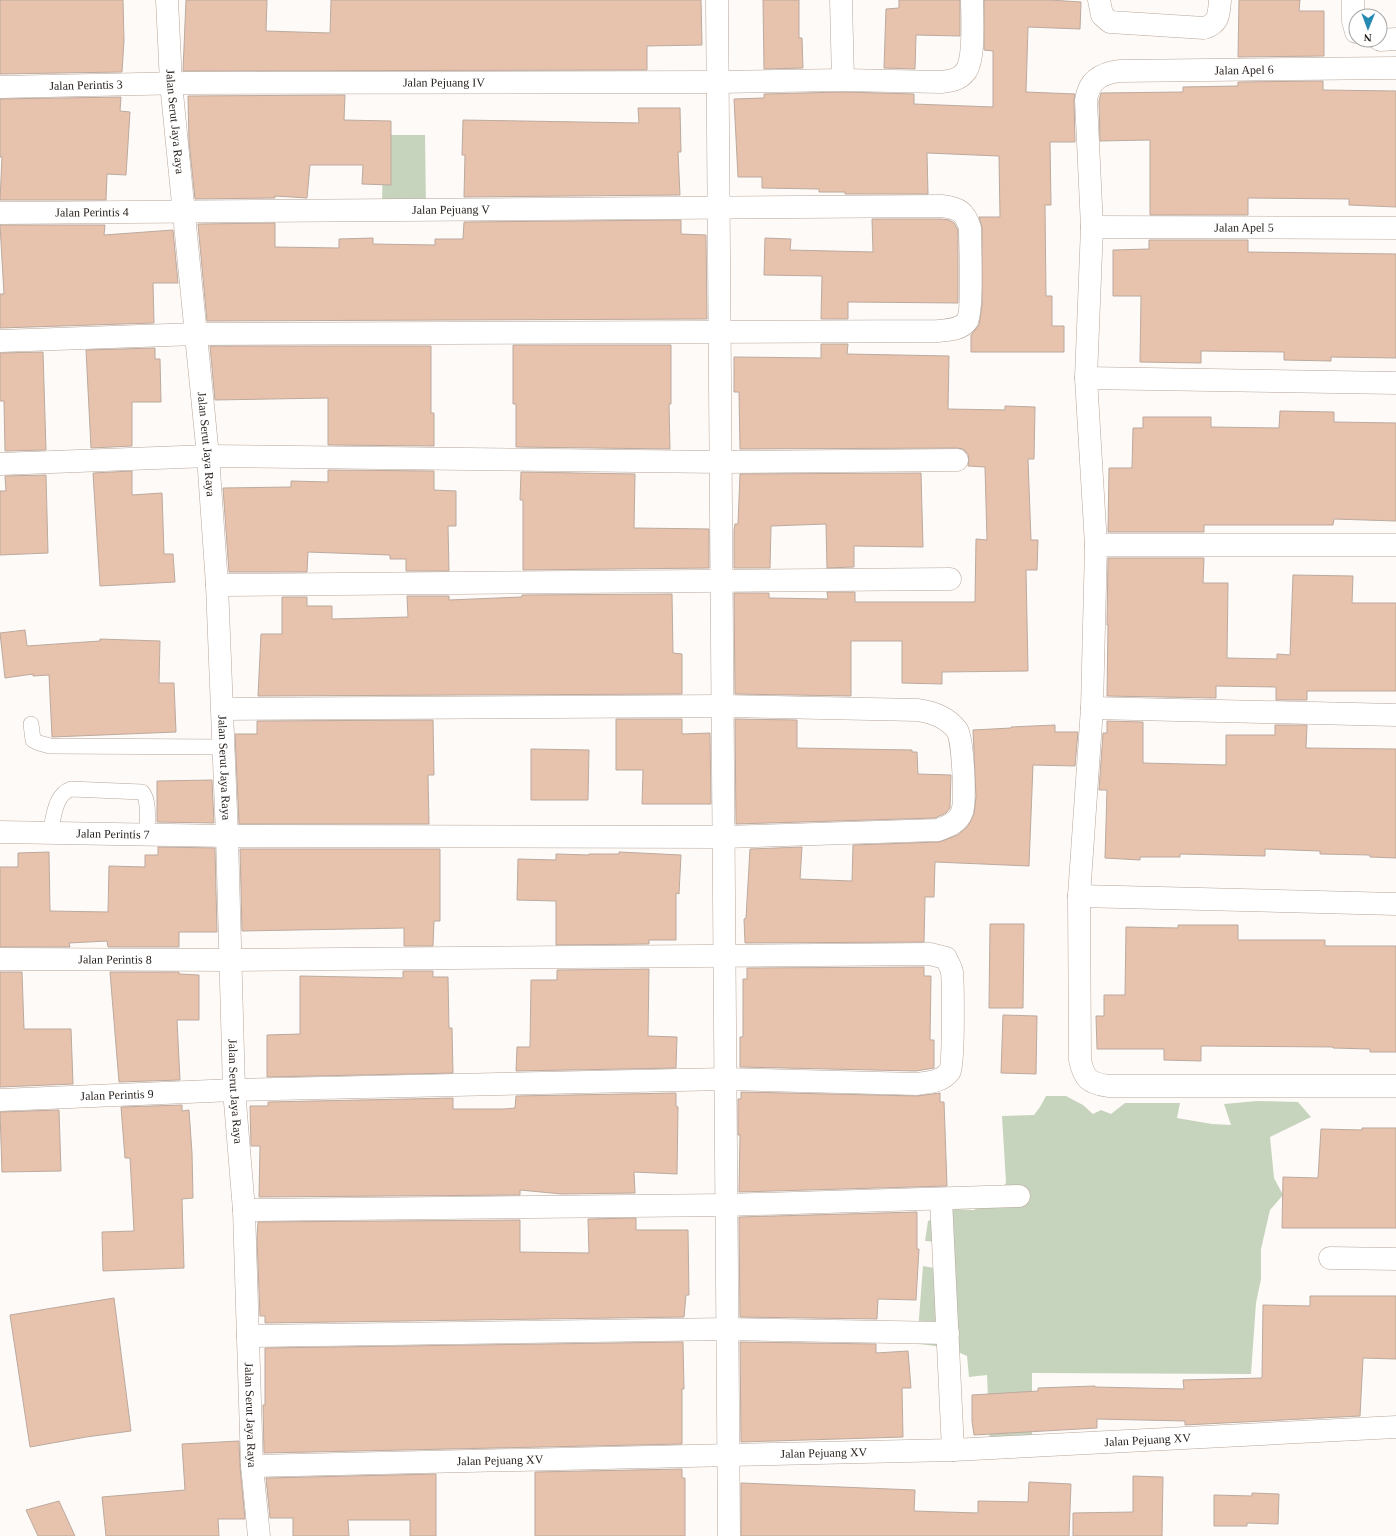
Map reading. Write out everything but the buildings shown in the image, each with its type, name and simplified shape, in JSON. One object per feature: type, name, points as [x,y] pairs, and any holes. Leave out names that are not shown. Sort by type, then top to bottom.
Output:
[{"type":"street","name":"Jalan Serut Jaya Raya","points":[[167,0],[171,83],[208,456],[217,586],[223,709],[234,1090],[244,1210],[252,1466],[259,1536]]},
{"type":"street","points":[[717,0],[729,1536]]},
{"type":"street","points":[[841,0],[843,80]]},
{"type":"street","name":"Jalan Pejuang IV","points":[[171,83],[717,82],[843,80],[941,82],[956,80],[965,72],[970,62],[972,0]]},
{"type":"street","points":[[1099,0],[1102,15],[1110,22],[1204,28],[1211,26],[1216,22],[1220,0]]},
{"type":"street","name":"Jalan Apel 6","points":[[1092,227],[1086,100],[1087,93],[1095,80],[1112,72],[1120,71],[1396,68]]},
{"type":"street","name":"Jalan Perintis 3","points":[[0,87],[171,83]]},
{"type":"street","name":"Jalan Pejuang V","points":[[0,341],[196,334],[938,331],[958,328],[965,324],[970,314],[970,228],[967,219],[961,212],[953,208],[942,206],[184,213]]},
{"type":"street","name":"Jalan Perintis 4","points":[[0,213],[184,213]]},
{"type":"street","points":[[1092,227],[1086,378],[1096,545],[1092,708],[1079,896],[1080,1060],[1082,1069],[1086,1078],[1094,1084],[1108,1086],[1396,1086]]},
{"type":"street","name":"Jalan Apel 5","points":[[1092,227],[1396,228]]},
{"type":"street","points":[[1086,378],[1396,383]]},
{"type":"street","points":[[0,464],[208,456],[720,462],[957,460]]},
{"type":"street","points":[[1096,545],[1396,545]]},
{"type":"street","points":[[217,586],[950,579]]},
{"type":"street","points":[[223,709],[722,706]]},
{"type":"street","name":"Jalan Perintis 7","points":[[0,832],[227,836],[723,837],[938,830],[953,824],[961,813],[964,802],[962,745],[958,731],[946,720],[931,712],[917,710],[722,706]]},
{"type":"street","points":[[1092,708],[1396,715]]},
{"type":"street","points":[[1079,896],[1396,904]]},
{"type":"street","name":"Jalan Perintis 9","points":[[0,1100],[234,1090],[726,1079],[917,1084],[944,1078],[952,1069],[952,972],[946,958],[939,955],[930,954],[724,956]]},
{"type":"street","name":"Jalan Perintis 8","points":[[0,959],[230,960],[724,956]]},
{"type":"street","points":[[244,1210],[726,1206],[1019,1196]]},
{"type":"street","points":[[941,1199],[954,1450]]},
{"type":"street","points":[[1330,1258],[1396,1258]]},
{"type":"street","points":[[248,1336],[728,1329],[948,1333]]},
{"type":"street","name":"Jalan Pejuang XV","points":[[252,1466],[954,1450],[1396,1427]]},
{"type":"lane","points":[[31,724],[33,740],[39,744],[50,746],[223,747]]},
{"type":"lane","points":[[50,833],[58,801],[64,792],[71,789],[142,792],[145,795],[147,802],[147,835]]},
{"type":"green space","points":[[383,135],[425,135],[426,209],[382,209]]},
{"type":"green space","points":[[1046,1096],[1066,1096],[1083,1105],[1093,1114],[1101,1110],[1111,1114],[1125,1103],[1180,1103],[1177,1118],[1212,1124],[1231,1125],[1224,1104],[1257,1101],[1298,1102],[1311,1117],[1270,1137],[1274,1178],[1283,1195],[1270,1210],[1261,1249],[1261,1279],[1256,1303],[1251,1374],[1032,1373],[1032,1445],[990,1445],[987,1375],[969,1377],[967,1356],[942,1347],[917,1344],[923,1266],[945,1270],[941,1242],[925,1241],[928,1221],[955,1209],[974,1210],[992,1198],[1006,1183],[1002,1116],[1034,1115]]}]
